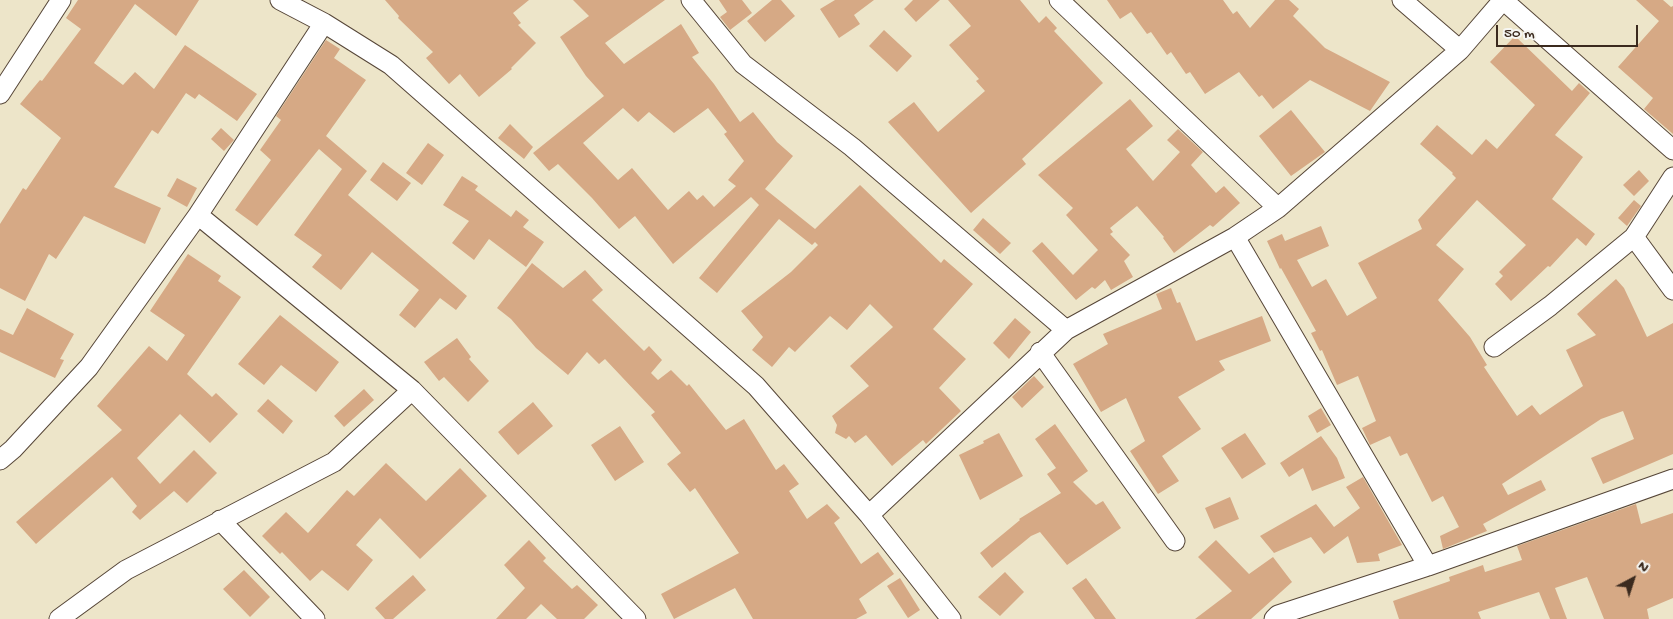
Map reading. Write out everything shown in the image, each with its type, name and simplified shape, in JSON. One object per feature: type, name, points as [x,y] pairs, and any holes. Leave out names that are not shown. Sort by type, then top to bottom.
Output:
[{"type":"street","points":[[0,94],[62,0]]},
{"type":"street","points":[[280,0],[324,23],[391,65],[756,386],[869,515],[948,618]]},
{"type":"street","points":[[691,0],[743,64],[852,147],[1066,330]]},
{"type":"street","points":[[1060,0],[1278,208]]},
{"type":"street","points":[[1402,0],[1460,50]]},
{"type":"street","points":[[869,515],[1040,352],[1066,330],[1235,237],[1278,208],[1460,50],[1503,0],[1673,150]]},
{"type":"street","points":[[0,460],[13,449],[89,367],[198,216],[324,23]]},
{"type":"street","points":[[1494,347],[1550,306],[1634,237],[1673,177]]},
{"type":"street","points":[[198,216],[412,390],[636,619]]},
{"type":"street","points":[[1235,237],[1428,566]]},
{"type":"street","points":[[1634,237],[1673,290]]},
{"type":"street","points":[[1040,352],[1176,541]]},
{"type":"street","points":[[59,619],[126,570],[334,462],[412,390]]},
{"type":"street","points":[[1274,619],[1278,615],[1428,566],[1673,479]]},
{"type":"street","points":[[220,520],[315,619]]},
{"type":"building","points":[[78,0],[199,0],[176,36],[135,4],[94,63],[123,85],[135,72],[154,89],[185,45],[257,94],[237,121],[199,94],[195,99],[186,93],[158,134],[152,130],[114,187],[161,208],[145,244],[84,216],[56,259],[49,254],[25,301],[0,288],[0,224],[23,188],[26,190],[61,138],[20,104],[40,80],[42,81],[81,29],[66,18]]},
{"type":"building","points":[[385,0],[529,0],[513,13],[521,23],[518,25],[536,43],[512,69],[479,97],[460,74],[449,84],[426,58],[433,52],[398,18],[399,16]]},
{"type":"building","points":[[573,0],[665,0],[605,43],[624,64],[681,24],[699,53],[692,57],[714,84],[740,122],[753,112],[777,142],[793,156],[765,189],[815,229],[860,185],[941,263],[944,259],[973,284],[933,329],[966,359],[939,388],[961,411],[926,444],[923,440],[892,466],[866,435],[855,443],[849,436],[846,439],[835,433],[837,425],[832,416],[869,386],[850,366],[893,327],[870,304],[847,330],[830,316],[795,352],[789,347],[772,367],[752,350],[763,337],[741,311],[791,272],[818,245],[815,242],[812,245],[779,219],[717,293],[699,278],[759,205],[751,197],[673,264],[635,216],[619,229],[592,198],[558,164],[549,171],[533,153],[604,96],[586,76],[560,37],[589,16]],"holes":[[[623,108],[638,122],[649,112],[674,133],[708,108],[727,132],[724,134],[744,161],[728,180],[736,186],[714,207],[703,195],[697,200],[689,191],[668,210],[632,168],[618,180],[583,143]]]},
{"type":"building","points":[[719,0],[742,0],[752,13],[730,30],[720,17],[727,12]]},
{"type":"building","points":[[772,0],[781,0],[795,16],[765,42],[747,21]]},
{"type":"building","points":[[835,0],[874,0],[854,15],[860,24],[839,38],[820,9]]},
{"type":"building","points":[[913,0],[940,0],[916,22],[904,9]]},
{"type":"building","points":[[948,0],[1020,0],[1039,23],[1046,16],[1057,28],[1054,31],[1103,83],[1022,159],[1026,164],[971,213],[888,122],[914,102],[938,132],[985,91],[976,81],[979,79],[949,45],[971,26]]},
{"type":"building","points":[[1107,0],[1223,0],[1233,14],[1237,11],[1250,28],[1275,0],[1289,0],[1299,9],[1293,16],[1325,48],[1390,82],[1370,111],[1310,80],[1273,109],[1262,95],[1259,97],[1239,72],[1205,94],[1190,72],[1186,74],[1171,52],[1167,55],[1151,32],[1147,34],[1131,12],[1120,19]]},
{"type":"building","points":[[1636,0],[1663,0],[1671,7],[1673,6],[1673,134],[1644,109],[1653,98],[1618,67],[1659,21]]},
{"type":"building","points":[[884,30],[912,56],[897,72],[869,46]]},
{"type":"building","points":[[1515,36],[1572,91],[1579,83],[1590,93],[1555,135],[1583,157],[1552,199],[1595,234],[1586,246],[1577,238],[1550,267],[1548,266],[1511,301],[1495,284],[1503,276],[1499,272],[1526,245],[1477,200],[1436,245],[1464,269],[1438,300],[1470,337],[1487,365],[1484,367],[1517,416],[1532,405],[1540,415],[1583,386],[1566,350],[1596,335],[1577,314],[1616,279],[1624,288],[1647,337],[1673,323],[1673,454],[1603,484],[1591,458],[1634,439],[1623,411],[1601,419],[1502,484],[1508,495],[1541,480],[1546,490],[1483,524],[1487,531],[1443,549],[1440,536],[1459,527],[1443,496],[1432,502],[1407,453],[1400,456],[1390,436],[1370,445],[1362,428],[1376,421],[1358,376],[1337,385],[1322,350],[1320,351],[1311,333],[1316,331],[1280,269],[1267,241],[1282,234],[1285,241],[1321,226],[1329,246],[1297,260],[1312,287],[1326,279],[1347,316],[1377,298],[1358,263],[1422,229],[1418,220],[1456,178],[1453,173],[1420,144],[1437,125],[1472,155],[1486,139],[1497,149],[1535,105],[1490,62]]},
{"type":"building","points":[[326,40],[340,49],[334,58],[366,80],[326,136],[367,171],[348,195],[467,296],[456,310],[440,298],[415,328],[399,315],[419,290],[372,252],[341,290],[312,267],[322,255],[294,235],[342,169],[319,149],[257,226],[235,210],[271,160],[260,150],[281,120],[276,116]]},
{"type":"building","points":[[1130,99],[1153,126],[1126,149],[1153,181],[1180,152],[1167,140],[1178,129],[1203,152],[1191,165],[1216,193],[1224,186],[1240,203],[1213,227],[1210,225],[1174,253],[1164,237],[1137,206],[1110,228],[1113,232],[1110,234],[1130,255],[1124,261],[1133,277],[1111,290],[1105,280],[1095,289],[1092,287],[1076,300],[1032,251],[1042,242],[1073,275],[1098,250],[1066,215],[1073,208],[1038,175]]},
{"type":"building","points":[[1291,110],[1325,152],[1291,176],[1259,136]]},
{"type":"building","points":[[510,124],[533,147],[524,159],[498,138]]},
{"type":"building","points":[[221,128],[234,140],[224,151],[211,139]]},
{"type":"building","points":[[428,143],[444,155],[422,185],[406,173]]},
{"type":"building","points":[[383,162],[411,183],[397,201],[370,180]]},
{"type":"building","points":[[1639,170],[1649,181],[1634,196],[1623,185]]},
{"type":"building","points":[[462,176],[478,186],[475,190],[511,217],[516,210],[529,220],[523,227],[544,242],[526,267],[489,239],[474,260],[452,243],[469,221],[443,205]]},
{"type":"building","points":[[177,178],[197,188],[187,207],[167,196]]},
{"type":"building","points":[[1634,200],[1641,206],[1627,226],[1618,218]]},
{"type":"building","points":[[983,218],[1011,243],[1000,254],[973,230]]},
{"type":"building","points":[[188,254],[221,276],[218,281],[241,297],[187,374],[212,397],[216,393],[238,414],[210,443],[180,414],[137,458],[160,484],[194,450],[217,473],[187,503],[174,491],[140,520],[132,512],[137,506],[112,477],[36,544],[16,522],[122,430],[97,406],[149,346],[167,361],[185,335],[150,311]]},
{"type":"building","points":[[532,263],[563,288],[585,270],[603,290],[592,300],[644,351],[649,346],[662,360],[651,373],[658,380],[671,370],[687,386],[689,384],[726,430],[744,419],[776,470],[784,464],[799,484],[789,491],[807,519],[827,504],[840,518],[834,523],[861,564],[878,552],[894,574],[859,599],[867,613],[856,619],[753,619],[735,588],[674,619],[661,594],[739,553],[695,488],[690,492],[667,464],[681,453],[651,415],[655,412],[605,359],[599,364],[587,352],[568,375],[536,348],[511,319],[497,308]]},
{"type":"building","points":[[1171,288],[1177,303],[1180,302],[1196,341],[1262,316],[1271,341],[1219,361],[1225,370],[1178,397],[1201,429],[1162,456],[1179,481],[1158,494],[1130,451],[1145,441],[1126,398],[1101,412],[1073,364],[1108,344],[1103,334],[1162,309],[1156,294]]},
{"type":"building","points":[[27,308],[74,334],[60,359],[64,360],[55,378],[0,352],[0,329],[13,335]]},
{"type":"building","points":[[280,315],[339,362],[316,392],[281,365],[264,385],[238,364]]},
{"type":"building","points":[[1015,318],[1031,332],[1009,359],[993,343]]},
{"type":"building","points":[[457,338],[471,357],[469,359],[489,381],[468,402],[444,377],[439,381],[424,362]]},
{"type":"building","points":[[1034,376],[1044,387],[1022,408],[1012,397]]},
{"type":"building","points":[[364,389],[374,400],[344,427],[334,416]]},
{"type":"building","points":[[268,399],[293,421],[283,434],[257,411]]},
{"type":"building","points":[[533,402],[553,426],[518,455],[498,432]]},
{"type":"building","points":[[1321,408],[1331,425],[1317,433],[1308,416]]},
{"type":"building","points":[[1055,424],[1088,471],[1073,482],[1096,505],[1103,501],[1121,528],[1067,565],[1040,532],[1031,536],[992,568],[980,553],[1019,519],[1061,493],[1047,474],[1056,468],[1035,439]]},
{"type":"building","points":[[620,426],[644,462],[615,481],[591,445]]},
{"type":"building","points":[[999,433],[1023,476],[980,500],[959,455],[984,443],[983,441]]},
{"type":"building","points":[[1245,433],[1266,464],[1242,479],[1221,448]]},
{"type":"building","points":[[1321,436],[1337,458],[1345,478],[1312,491],[1303,468],[1289,477],[1280,463]]},
{"type":"building","points":[[386,463],[426,501],[460,468],[487,496],[420,559],[380,518],[356,545],[373,560],[348,591],[322,570],[310,581],[282,552],[280,554],[262,536],[286,512],[308,533],[347,490],[354,496]]},
{"type":"building","points":[[1363,477],[1402,545],[1378,554],[1380,561],[1357,563],[1348,536],[1324,554],[1311,537],[1274,553],[1260,536],[1316,504],[1334,527],[1360,508],[1346,487]]},
{"type":"building","points":[[1230,497],[1239,519],[1214,529],[1205,508]]},
{"type":"building","points":[[1636,504],[1641,524],[1673,513],[1673,598],[1647,609],[1649,619],[1604,619],[1587,577],[1555,588],[1567,619],[1550,619],[1539,592],[1478,612],[1481,619],[1399,619],[1393,601],[1450,581],[1449,577],[1483,565],[1485,572],[1522,560],[1517,546]]},
{"type":"building","points":[[529,540],[546,558],[543,561],[572,589],[577,585],[598,605],[584,619],[557,619],[541,604],[526,619],[496,619],[525,588],[504,565]]},
{"type":"building","points":[[1216,540],[1249,574],[1273,557],[1292,582],[1251,619],[1195,619],[1232,591],[1198,557]]},
{"type":"building","points":[[244,570],[270,597],[250,617],[223,589]]},
{"type":"building","points":[[1005,572],[1024,592],[1000,616],[978,597]]},
{"type":"building","points":[[413,575],[426,590],[393,619],[385,619],[375,608]]},
{"type":"building","points":[[900,578],[920,610],[908,618],[887,586]]},
{"type":"building","points":[[1086,578],[1116,619],[1095,619],[1072,588]]}]
